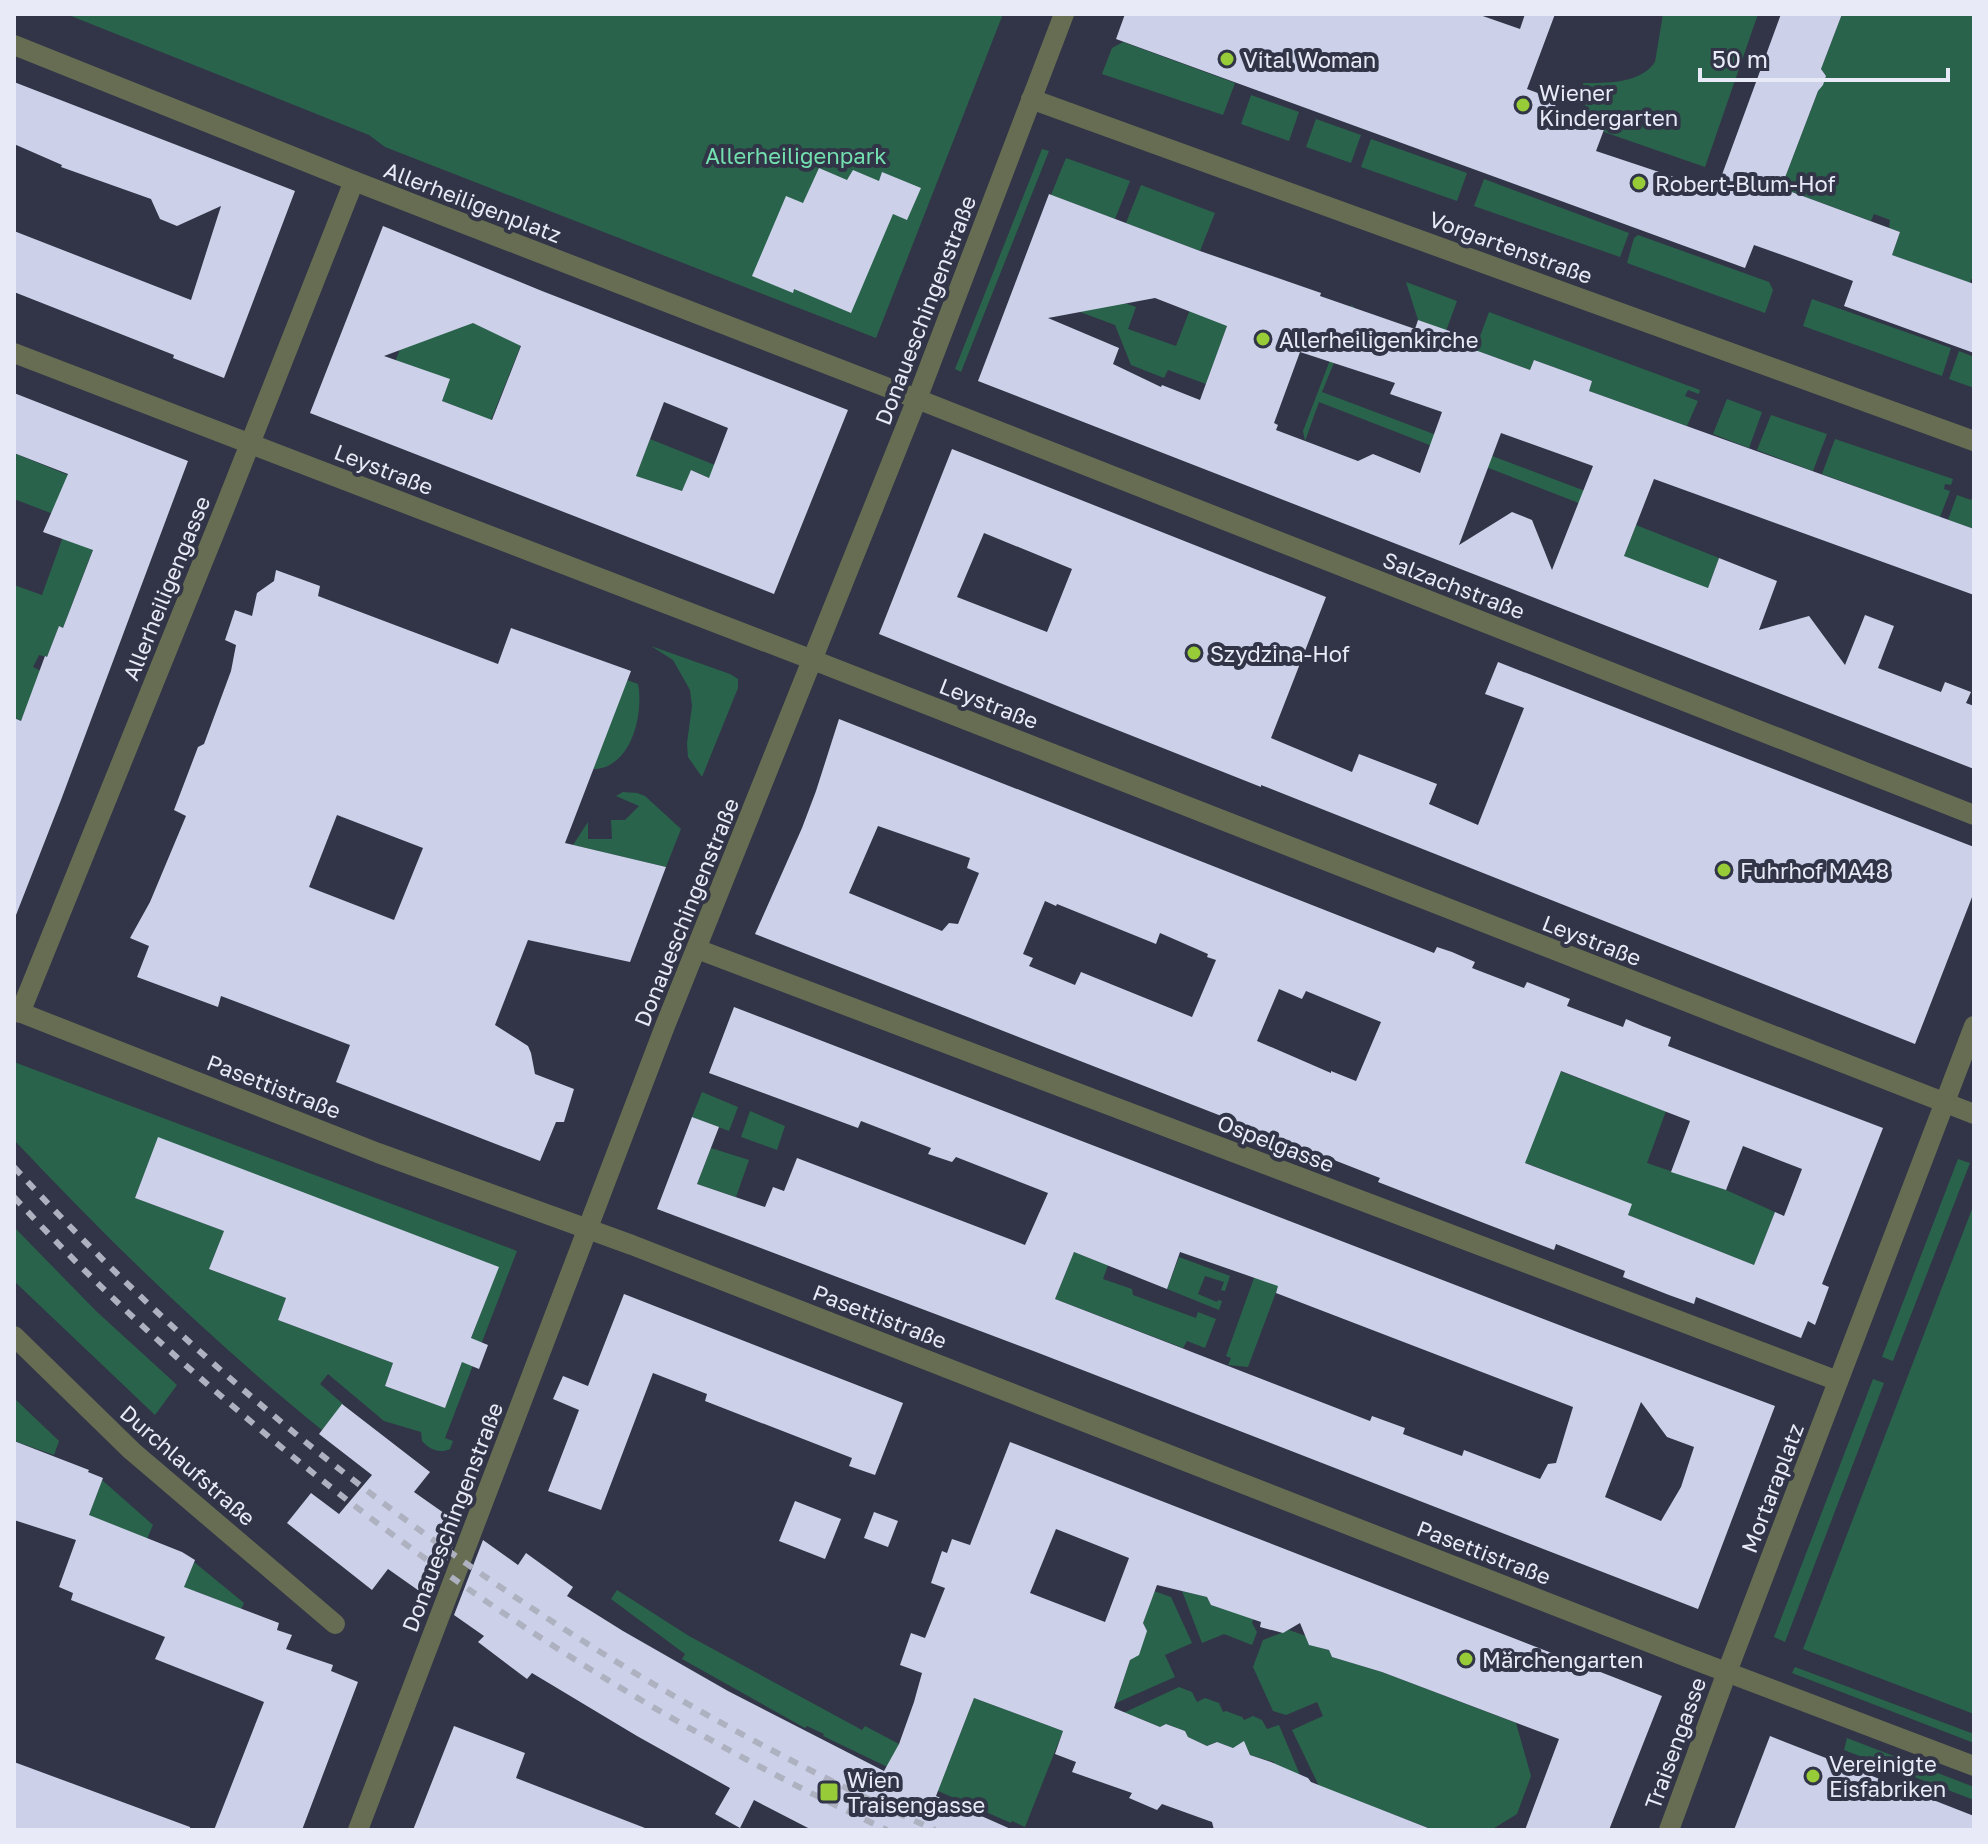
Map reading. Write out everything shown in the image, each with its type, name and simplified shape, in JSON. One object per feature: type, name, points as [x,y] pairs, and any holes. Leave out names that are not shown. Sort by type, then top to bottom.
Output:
[{"type":"street","name":"Donaueschingenstraße","points":[[358,1830],[665,1026],[917,399],[1064,14]]},
{"type":"street","name":"Allerheiligenplatz","points":[[14,45],[354,181],[917,399]]},
{"type":"street","name":"Vorgartenstraße","points":[[1031,99],[1974,441]]},
{"type":"street","name":"Allerheiligengasse","points":[[17,1011],[250,444],[354,181]]},
{"type":"street","name":"Leystraße","points":[[14,353],[813,660],[1944,1103]]},
{"type":"street","name":"Salzachstraße","points":[[917,399],[1974,815]]},
{"type":"street","name":"Ospelgasse","points":[[697,949],[1838,1381]]},
{"type":"street","name":"Pasettistraße","points":[[17,1011],[378,1153],[588,1228],[1727,1672]]},
{"type":"street","points":[[1974,1026],[1944,1103],[1974,1114]]},
{"type":"street","name":"Mortaraplatz","points":[[1727,1672],[1944,1103]]},
{"type":"street","name":"Durchlaufstraße","points":[[14,1336],[132,1451],[335,1624]]},
{"type":"street","points":[[1727,1672],[1974,1766]]},
{"type":"street","name":"Traisengasse","points":[[1669,1830],[1727,1672]]},
{"type":"green space","name":"Allerheiligenpark","points":[[66,14],[1003,14],[876,338],[385,147],[369,135]]},
{"type":"green space","points":[[1663,14],[1758,14],[1705,167],[1604,132],[1605,127],[1586,120],[1583,83],[1622,81],[1649,69],[1655,62]]},
{"type":"green space","points":[[1842,14],[1974,15],[1974,280],[1971,279],[1970,283],[1892,255],[1900,232],[1889,228],[1890,220],[1874,214],[1871,221],[1781,188],[1826,76],[1821,69]]},
{"type":"green space","points":[[1123,42],[1235,83],[1223,115],[1102,74],[1112,48]]},
{"type":"green space","points":[[1251,95],[1299,112],[1289,141],[1241,124]]},
{"type":"green space","points":[[1316,119],[1361,135],[1351,163],[1306,147]]},
{"type":"green space","points":[[1371,139],[1467,173],[1457,201],[1361,167]]},
{"type":"green space","points":[[1042,149],[1049,151],[961,372],[955,369]]},
{"type":"green space","points":[[1066,158],[1130,181],[1115,219],[1051,195]]},
{"type":"green space","points":[[1484,179],[1629,233],[1620,257],[1474,206]]},
{"type":"green space","points":[[1141,185],[1215,213],[1200,251],[1126,223]]},
{"type":"green space","points":[[1638,235],[1769,282],[1773,290],[1765,313],[1627,263],[1634,238]]},
{"type":"green space","points":[[1211,255],[1248,268],[1206,384],[1168,370],[1164,378],[1131,365],[1115,325],[1072,309],[1113,299],[1136,307],[1128,329],[1176,346]]},
{"type":"green space","points":[[1406,282],[1457,301],[1446,331],[1418,320]]},
{"type":"green space","points":[[1812,299],[1951,348],[1942,376],[1803,326]]},
{"type":"green space","points":[[1351,305],[1356,309],[1322,392],[1612,501],[1607,514],[1319,402],[1305,441],[1303,431]]},
{"type":"green space","points":[[415,310],[453,330],[463,327],[467,320],[521,345],[491,420],[442,401],[450,379],[388,380]]},
{"type":"green space","points":[[1489,312],[1700,390],[1699,394],[1688,390],[1685,396],[1698,401],[1687,426],[1589,391],[1592,381],[1534,360],[1530,370],[1475,350]]},
{"type":"green space","points":[[1959,351],[1974,357],[1974,388],[1949,379]]},
{"type":"green space","points":[[1727,399],[1762,412],[1749,448],[1713,434]]},
{"type":"green space","points":[[1771,415],[1827,434],[1813,471],[1757,450]]},
{"type":"green space","points":[[650,439],[715,465],[713,480],[692,470],[682,491],[636,476]]},
{"type":"green space","points":[[1835,439],[1953,479],[1951,485],[1945,484],[1944,489],[1950,491],[1940,517],[1822,474]]},
{"type":"green space","points":[[14,453],[114,494],[63,628],[59,626],[47,657],[39,655],[33,667],[41,671],[21,721],[14,720],[14,585],[42,595],[69,520],[14,499]]},
{"type":"green space","points":[[1974,493],[1974,529],[1948,520],[1957,495],[1971,500]]},
{"type":"green space","points":[[1636,525],[1719,558],[1704,599],[1620,567]]},
{"type":"green space","points":[[651,646],[738,679],[738,688],[702,777],[688,757],[692,706],[690,690],[673,660]]},
{"type":"green space","points":[[627,680],[638,684],[639,710],[632,738],[617,760],[606,767],[593,769]]},
{"type":"green space","points":[[623,792],[645,796],[681,829],[666,867],[573,845],[588,822],[588,839],[612,839],[611,820],[625,820],[639,806],[616,796]]},
{"type":"green space","points":[[14,1062],[517,1251],[445,1438],[453,1441],[450,1449],[434,1450],[422,1441],[421,1432],[384,1421],[328,1374],[320,1384],[343,1404],[322,1430],[241,1362],[163,1290],[14,1140]],"holes":[[[158,1138],[498,1267],[445,1408],[385,1386],[393,1363],[278,1320],[286,1298],[209,1269],[224,1231],[135,1198]]]},
{"type":"green space","points":[[1554,1069],[1666,1111],[1647,1163],[1726,1190],[1775,1212],[1754,1265],[1628,1215],[1631,1204],[1518,1160],[1543,1117]]},
{"type":"green space","points":[[702,1092],[738,1107],[729,1131],[692,1117]]},
{"type":"green space","points":[[750,1111],[785,1126],[777,1150],[741,1137]]},
{"type":"green space","points":[[711,1148],[749,1160],[736,1197],[697,1184]]},
{"type":"green space","points":[[1958,1159],[1970,1163],[1893,1361],[1882,1357]]},
{"type":"green space","points":[[1974,1204],[1974,1714],[1803,1649]]},
{"type":"green space","points":[[14,1227],[96,1311],[177,1385],[155,1415],[14,1281]]},
{"type":"green space","points":[[1074,1252],[1108,1265],[1103,1279],[1132,1289],[1133,1295],[1196,1318],[1198,1312],[1216,1319],[1205,1348],[1187,1341],[1183,1348],[1055,1299]]},
{"type":"green space","points":[[1179,1257],[1230,1276],[1225,1291],[1221,1290],[1224,1282],[1205,1276],[1198,1294],[1222,1301],[1219,1310],[1167,1289]]},
{"type":"green space","points":[[1254,1278],[1281,1279],[1248,1367],[1228,1365],[1231,1358],[1226,1356]]},
{"type":"green space","points":[[1873,1379],[1884,1383],[1785,1642],[1774,1637]]},
{"type":"green space","points":[[14,1398],[59,1441],[54,1455],[14,1441]]},
{"type":"green space","points":[[102,1480],[153,1525],[147,1539],[88,1518]]},
{"type":"green space","points":[[194,1562],[244,1603],[241,1609],[183,1589]]},
{"type":"green space","points":[[617,1590],[689,1636],[862,1730],[865,1726],[899,1744],[898,1747],[947,1768],[974,1698],[1063,1731],[1025,1827],[929,1787],[824,1734],[807,1726],[805,1728],[682,1659],[685,1654],[611,1599]]},
{"type":"green space","points":[[1154,1591],[1171,1597],[1192,1643],[1165,1655],[1175,1677],[1116,1703],[1130,1660],[1147,1631],[1143,1623]]},
{"type":"green space","points":[[1182,1591],[1207,1597],[1211,1605],[1232,1612],[1255,1614],[1252,1623],[1257,1632],[1252,1645],[1224,1634],[1202,1643]]},
{"type":"green space","points":[[1289,1630],[1306,1636],[1309,1645],[1329,1650],[1332,1657],[1382,1672],[1516,1723],[1531,1776],[1517,1814],[1491,1830],[1434,1830],[1319,1786],[1292,1730],[1323,1716],[1317,1702],[1286,1715],[1273,1711],[1253,1667],[1263,1640]]},
{"type":"green space","points":[[1795,1667],[1974,1734],[1974,1743],[1792,1673]]},
{"type":"green space","points":[[1179,1687],[1192,1692],[1197,1702],[1205,1698],[1219,1703],[1223,1712],[1244,1720],[1253,1716],[1262,1720],[1267,1729],[1279,1725],[1300,1775],[1295,1778],[1272,1770],[1274,1762],[1250,1755],[1247,1748],[1239,1745],[1233,1748],[1216,1742],[1207,1746],[1188,1737],[1185,1731],[1166,1724],[1160,1727],[1136,1717],[1119,1715]]},
{"type":"green space","points":[[1847,1738],[1974,1787],[1974,1800],[1844,1750]]},
{"type":"building","points":[[1125,14],[1477,14],[1520,29],[1525,14],[1555,14],[1527,89],[1557,100],[1554,110],[1605,127],[1596,151],[1716,191],[1781,14],[1842,14],[1821,69],[1826,76],[1823,85],[1781,188],[1900,232],[1892,255],[1974,284],[1974,353],[1844,306],[1853,281],[1799,261],[1754,245],[1745,268],[1116,39]]},
{"type":"building","points":[[14,82],[295,191],[224,378],[14,292],[14,231],[191,300],[221,206],[177,226],[160,219],[151,199],[61,167],[14,144]]},
{"type":"building","points":[[819,168],[847,180],[853,170],[879,181],[882,172],[921,188],[907,220],[893,214],[851,313],[794,289],[793,293],[752,276],[786,196],[803,203]]},
{"type":"building","points":[[1049,194],[1415,329],[1418,320],[1478,341],[1475,350],[1530,370],[1534,360],[1592,381],[1589,391],[1974,529],[1974,595],[1654,479],[1624,556],[1708,588],[1719,558],[1777,581],[1759,630],[1809,616],[1845,665],[1865,615],[1894,626],[1878,668],[1941,692],[1945,682],[1971,692],[1966,703],[1974,706],[1974,769],[978,381]],"holes":[[[1155,298],[1227,326],[1200,400],[1161,387],[1113,364],[1119,348],[1048,318]],[[1300,352],[1395,383],[1390,394],[1442,412],[1420,473],[1373,454],[1358,461],[1276,430],[1278,425],[1274,423]],[[1501,433],[1593,466],[1552,570],[1532,520],[1512,512],[1459,545]]]},
{"type":"building","points":[[383,226],[848,410],[774,594],[310,413]],"holes":[[[473,323],[521,346],[492,420],[442,401],[450,379],[384,356]],[[664,402],[728,428],[709,478],[691,470],[682,491],[636,476]]]},
{"type":"building","points":[[14,393],[188,461],[16,915],[14,718],[21,721],[45,656],[59,626],[63,628],[93,550],[43,532],[68,474],[14,453]]},
{"type":"building","points":[[952,449],[1326,597],[1271,738],[1352,772],[1359,754],[1437,784],[1429,804],[1478,825],[1524,708],[1485,694],[1498,662],[1974,847],[1974,892],[1915,1044],[879,634]],"holes":[[[984,533],[1072,569],[1047,632],[957,597]]]},
{"type":"building","points":[[276,570],[320,586],[318,596],[498,664],[511,628],[631,671],[565,843],[666,867],[630,962],[528,940],[495,1025],[528,1046],[535,1074],[574,1089],[564,1122],[556,1122],[540,1161],[336,1082],[350,1045],[221,996],[218,1007],[137,977],[149,946],[130,938],[150,902],[186,816],[174,810],[198,747],[204,744],[231,671],[236,645],[225,640],[235,610],[252,616],[257,593],[274,581]],"holes":[[[337,815],[423,848],[394,920],[309,887]]]},
{"type":"building","points":[[839,719],[1434,953],[1437,947],[1452,952],[1475,962],[1472,968],[1524,988],[1527,982],[1570,999],[1567,1006],[1623,1027],[1626,1019],[1671,1037],[1668,1046],[1883,1128],[1822,1284],[1829,1287],[1815,1325],[1808,1321],[1801,1338],[1696,1297],[1694,1304],[1669,1295],[1623,1277],[1625,1271],[1556,1244],[1554,1250],[1489,1225],[1378,1182],[1380,1178],[755,934],[816,791]],"holes":[[[878,826],[970,858],[967,868],[979,873],[958,924],[949,923],[942,931],[849,893]],[[1045,901],[1156,944],[1160,933],[1216,960],[1192,1017],[1081,972],[1075,985],[1029,966],[1033,958],[1023,954]],[[1279,989],[1302,999],[1306,991],[1381,1022],[1356,1081],[1257,1041]],[[1561,1071],[1690,1121],[1671,1172],[1726,1190],[1743,1146],[1802,1169],[1784,1216],[1775,1212],[1754,1265],[1628,1215],[1632,1204],[1525,1163]]]},
{"type":"building","points":[[734,1007],[1775,1406],[1698,1609],[1036,1352],[657,1209],[692,1117],[719,1127],[697,1184],[765,1207],[773,1187],[784,1191],[797,1158],[1025,1245],[1048,1193],[956,1157],[952,1162],[928,1154],[931,1148],[861,1121],[858,1128],[709,1073]],"holes":[[[1074,1252],[1167,1289],[1180,1252],[1278,1286],[1276,1293],[1573,1407],[1556,1463],[1548,1464],[1540,1479],[1464,1450],[1462,1456],[1403,1434],[1405,1428],[1372,1416],[1370,1421],[1055,1299]],[[1641,1402],[1667,1437],[1694,1447],[1681,1487],[1661,1521],[1605,1497]]]},
{"type":"building","points":[[158,1137],[499,1267],[471,1338],[488,1345],[479,1369],[462,1362],[445,1408],[385,1386],[393,1363],[278,1320],[286,1298],[209,1269],[224,1231],[135,1198]]},
{"type":"building","points":[[624,1294],[903,1403],[875,1475],[849,1466],[852,1458],[705,1401],[707,1394],[653,1373],[601,1510],[548,1491],[579,1410],[553,1399],[563,1376],[588,1386]]},
{"type":"building","points":[[342,1404],[430,1472],[414,1492],[461,1525],[432,1600],[388,1569],[372,1590],[287,1523],[311,1493],[339,1514],[372,1475],[319,1434]]},
{"type":"building","points":[[14,1441],[103,1478],[89,1515],[195,1560],[184,1587],[279,1623],[277,1630],[292,1635],[286,1649],[333,1665],[331,1671],[358,1682],[302,1830],[214,1830],[264,1702],[155,1659],[165,1637],[71,1600],[73,1593],[59,1587],[76,1540],[14,1520]]},
{"type":"building","points":[[1010,1442],[1662,1696],[1609,1830],[1525,1830],[1559,1739],[1382,1672],[1332,1657],[1329,1650],[1309,1645],[1300,1623],[1283,1633],[1260,1627],[1261,1622],[1211,1605],[1207,1597],[1157,1585],[1143,1623],[1147,1631],[1139,1655],[1130,1660],[1114,1708],[1160,1727],[1166,1724],[1185,1731],[1188,1737],[1207,1746],[1217,1742],[1233,1748],[1244,1741],[1250,1755],[1428,1830],[1214,1830],[1212,1822],[1162,1804],[1157,1810],[1129,1798],[1132,1793],[1072,1772],[1076,1762],[1055,1754],[1063,1731],[974,1698],[936,1796],[1013,1830],[812,1830],[754,1800],[740,1828],[715,1814],[730,1788],[532,1673],[527,1679],[478,1642],[484,1636],[454,1615],[483,1540],[518,1565],[526,1553],[573,1587],[567,1596],[623,1631],[728,1691],[884,1771],[899,1744],[922,1673],[900,1665],[911,1633],[925,1638],[945,1588],[931,1583],[942,1551],[947,1553],[952,1539],[970,1545]],"holes":[[[1056,1529],[1129,1558],[1105,1622],[1030,1593]]]},
{"type":"building","points":[[795,1501],[841,1519],[825,1559],[779,1541]]},
{"type":"building","points":[[874,1512],[898,1521],[888,1547],[864,1538]]},
{"type":"building","points":[[454,1726],[525,1753],[516,1778],[644,1830],[413,1830]]},
{"type":"building","name":"Vereinigte Eisfabriken","points":[[1770,1736],[1974,1816],[1974,1830],[1734,1830]]},
{"type":"building","points":[[14,1762],[190,1827],[190,1830],[14,1830]]},
{"type":"railway","points":[[14,1167],[113,1270],[218,1367],[327,1459],[441,1545],[559,1626],[681,1700],[806,1768],[935,1830]]},
{"type":"railway","points":[[14,1197],[91,1277],[200,1378],[381,1526],[542,1639],[626,1691],[798,1787],[887,1830]]},
{"type":"place","name":"Vital Woman","points":[[1227,59]]},
{"type":"place","name":"Wiener Kindergarten","points":[[1523,105]]},
{"type":"place","name":"Robert-Blum-Hof","points":[[1639,183]]},
{"type":"place","name":"Allerheiligenkirche","points":[[1263,339]]},
{"type":"place","name":"Szydzina-Hof","points":[[1194,653]]},
{"type":"place","name":"Fuhrhof MA48","points":[[1724,870]]},
{"type":"place","name":"Märchengarten","points":[[1466,1659]]},
{"type":"place","name":"Vereinigte Eisfabriken","points":[[1813,1776]]},
{"type":"place","name":"Wien Traisengasse","points":[[829,1792]]}]
